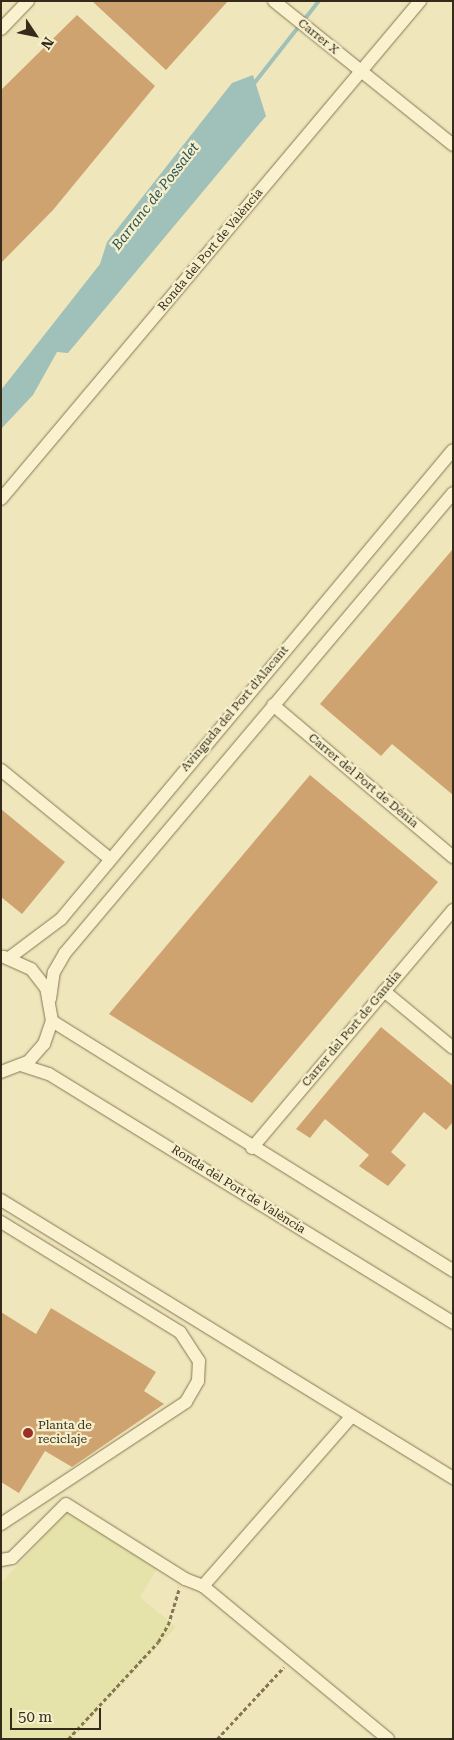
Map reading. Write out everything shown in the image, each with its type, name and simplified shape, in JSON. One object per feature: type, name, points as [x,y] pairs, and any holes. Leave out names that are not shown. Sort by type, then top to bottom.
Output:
[{"type":"street","points":[[1,29],[28,1]]},
{"type":"street","name":"Carrer X","points":[[274,1],[453,145]]},
{"type":"street","name":"Ronda del Port de València","points":[[1,499],[420,1]]},
{"type":"street","name":"Avinguda del Port d'Alacant","points":[[5,957],[61,919],[453,450]]},
{"type":"street","points":[[1,1072],[21,1065],[44,1044],[52,1021],[50,999],[54,972],[66,952],[453,493]]},
{"type":"street","name":"Carrer del Port de Dénia","points":[[273,706],[453,857]]},
{"type":"street","points":[[1,770],[110,859]]},
{"type":"street","name":"Carrer del Port de Gandia","points":[[252,1148],[453,910]]},
{"type":"street","points":[[5,957],[31,969],[50,999]]},
{"type":"street","points":[[384,991],[453,1048]]},
{"type":"street","points":[[52,1021],[252,1148],[453,1271]]},
{"type":"street","name":"Ronda del Port de València","points":[[21,1065],[50,1074],[453,1323]]},
{"type":"street","points":[[1,1200],[453,1478]]},
{"type":"street","points":[[1,1222],[180,1332],[199,1361],[198,1381],[186,1402],[1,1524]]},
{"type":"street","points":[[203,1586],[351,1417]]},
{"type":"street","points":[[1,1560],[12,1558],[66,1504],[185,1579],[203,1586],[290,1660],[388,1739]]},
{"type":"path","points":[[68,1739],[158,1642],[168,1625],[173,1597],[185,1579]]},
{"type":"path","points":[[216,1739],[290,1660]]},
{"type":"shaded area","points":[[68,1511],[157,1569],[140,1597],[176,1627],[72,1739],[1,1739],[1,1583]]},
{"type":"water","points":[[253,75],[266,116],[68,353],[57,352],[33,395],[1,429],[1,390],[100,264],[107,242],[232,83]]},
{"type":"building","points":[[92,1],[228,1],[166,70]]},
{"type":"building","points":[[77,15],[155,86],[53,210],[1,263],[1,90]]},
{"type":"building","points":[[453,549],[453,795],[392,744],[381,756],[320,704]]},
{"type":"building","points":[[310,775],[438,882],[252,1103],[109,1014]]},
{"type":"building","points":[[1,809],[65,862],[22,914],[1,897]]},
{"type":"building","points":[[381,1027],[453,1086],[453,1122],[446,1130],[424,1112],[391,1152],[406,1165],[388,1186],[359,1166],[369,1155],[325,1119],[310,1138],[296,1129]]},
{"type":"building","name":"Planta de reciclaje","points":[[51,1308],[156,1372],[144,1391],[164,1404],[72,1467],[45,1451],[19,1493],[1,1482],[1,1312],[36,1334]]},
{"type":"waterway","name":"Barranc de Possalet","points":[[252,86],[319,1]]},
{"type":"place","name":"Planta de reciclaje","points":[[28,1433]]}]
